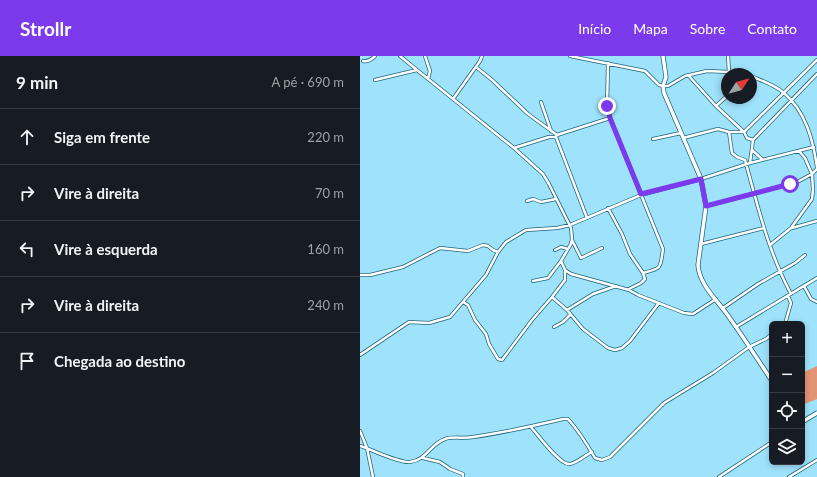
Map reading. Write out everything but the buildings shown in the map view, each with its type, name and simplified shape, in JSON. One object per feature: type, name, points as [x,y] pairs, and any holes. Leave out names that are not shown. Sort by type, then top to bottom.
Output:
[{"type":"street","points":[[363,61],[366,62],[375,56]]},
{"type":"street","points":[[400,56],[514,148],[543,174],[570,225],[572,239],[579,257],[581,258],[602,248]]},
{"type":"street","points":[[426,56],[430,71],[428,79]]},
{"type":"street","points":[[453,99],[482,56]]},
{"type":"street","points":[[570,56],[645,72],[659,85],[663,86],[668,86],[688,75],[707,71],[721,72]]},
{"type":"street","points":[[589,56],[591,60]]},
{"type":"street","points":[[663,56],[666,77],[663,86],[667,100],[701,179],[706,206],[698,265],[699,272],[702,279],[769,377]]},
{"type":"street","points":[[728,56],[729,68]]},
{"type":"street","points":[[683,138],[718,129],[729,132],[744,132],[817,60]]},
{"type":"street","points":[[608,63],[607,106],[610,118],[664,249],[658,269],[643,273]]},
{"type":"street","points":[[476,67],[528,114],[557,136],[587,218]]},
{"type":"street","points":[[375,80],[417,70]]},
{"type":"street","points":[[750,163],[753,140],[817,74]]},
{"type":"street","points":[[688,75],[716,106],[744,132],[747,138],[753,140]]},
{"type":"street","points":[[706,206],[794,182],[812,174],[817,168],[814,147],[809,130],[802,115],[784,92],[769,83],[757,78]]},
{"type":"street","points":[[716,106],[721,101]]},
{"type":"street","points":[[541,102],[552,131]]},
{"type":"street","points":[[514,148],[557,136],[610,118]]},
{"type":"street","points":[[729,132],[732,153],[745,160],[764,228],[779,272],[789,295],[791,303],[786,321]]},
{"type":"street","points":[[654,139],[681,133]]},
{"type":"street","points":[[360,356],[409,322],[430,323],[450,317],[486,275],[498,252],[506,242],[526,230],[557,228],[570,225],[641,194],[701,179],[750,163],[814,147]]},
{"type":"street","points":[[752,150],[763,160]]},
{"type":"street","points":[[770,246],[792,228],[812,199],[812,174],[805,158],[798,151]]},
{"type":"street","points":[[527,201],[533,199],[541,202],[556,199]]},
{"type":"street","points":[[608,208],[622,234],[630,254],[643,273],[645,279],[629,290]]},
{"type":"street","points":[[792,228],[817,221]]},
{"type":"street","points":[[701,244],[764,228]]},
{"type":"street","points":[[533,281],[548,278],[561,261],[572,239]]},
{"type":"street","points":[[360,275],[370,275],[403,267],[440,248],[468,251],[483,245],[488,246],[498,252]]},
{"type":"street","points":[[555,250],[561,247],[568,249]]},
{"type":"street","points":[[723,308],[795,263],[805,255]]},
{"type":"street","points":[[463,302],[468,305],[475,320],[486,334],[489,344],[498,359],[502,360],[565,280],[565,270],[561,261]]},
{"type":"street","points":[[565,270],[571,274],[629,290],[684,313],[693,314],[716,299]]},
{"type":"street","points":[[736,327],[817,278]]},
{"type":"street","points":[[568,310],[594,294],[616,286]]},
{"type":"street","points":[[804,286],[811,299],[817,302]]},
{"type":"street","points":[[552,297],[568,310],[570,315],[583,329],[608,348],[615,350],[622,348],[630,340],[659,303]]},
{"type":"street","points":[[554,327],[563,322],[570,315]]},
{"type":"street","points":[[423,458],[429,450],[445,439],[471,438],[568,419],[582,436],[595,458],[602,460],[610,457],[664,403],[714,373],[749,347],[769,336]]},
{"type":"street","points":[[805,420],[817,413]]},
{"type":"street","points":[[531,427],[550,450],[565,463],[571,463],[592,452]]},
{"type":"street","points":[[360,431],[367,448],[372,476]]},
{"type":"street","points":[[719,477],[769,444]]},
{"type":"street","points":[[360,446],[409,462],[423,458],[440,462],[450,469],[463,474],[463,477]]},
{"type":"street","points":[[789,477],[817,460]]},
{"type":"shaded area","points":[[817,366],[817,399],[805,404],[805,393],[805,372]]},
{"type":"route","points":[[607,106],[610,118],[641,194],[701,179],[706,206],[790,184]]}]
